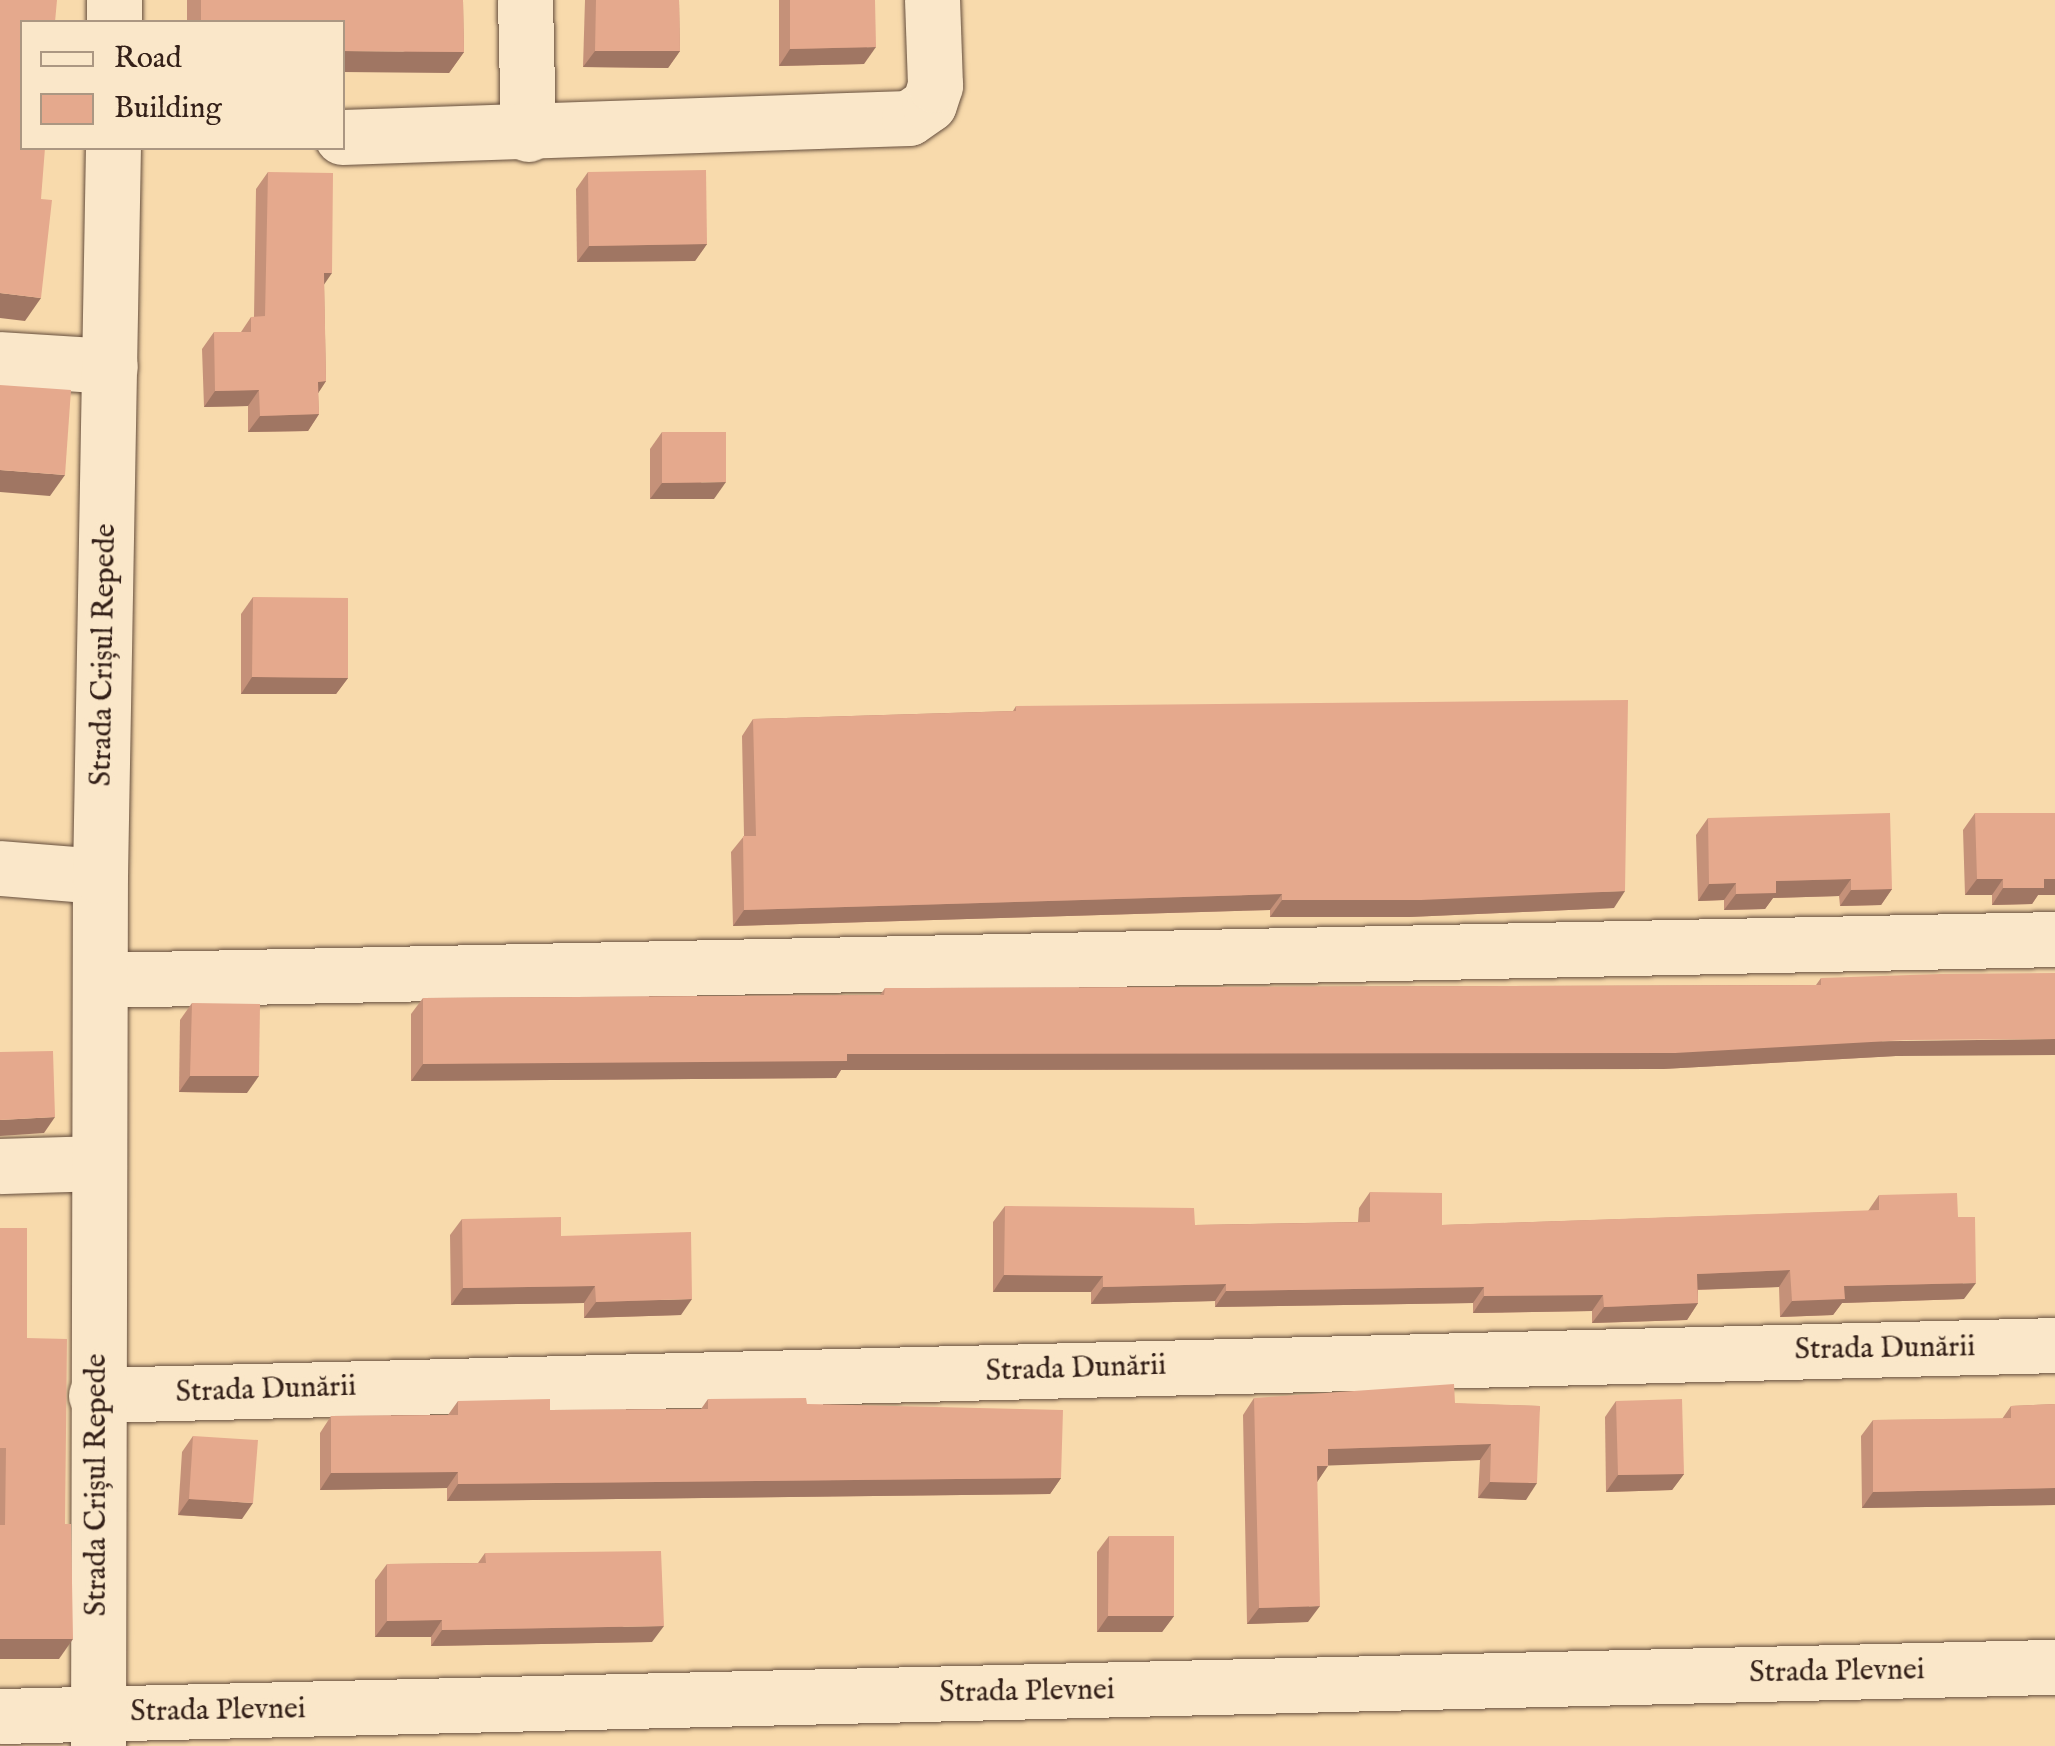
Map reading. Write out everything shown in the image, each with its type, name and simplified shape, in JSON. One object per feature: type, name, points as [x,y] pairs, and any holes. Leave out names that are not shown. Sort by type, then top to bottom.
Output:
[{"type":"street","points":[[525,0],[528,134]]},
{"type":"street","points":[[345,137],[528,134],[908,118],[929,104],[935,85],[932,0]]},
{"type":"street","name":"Strada Crișul Repede","points":[[98,1730],[100,876],[113,150]]},
{"type":"street","points":[[0,359],[110,366]]},
{"type":"street","points":[[0,868],[100,876]]},
{"type":"street","points":[[100,980],[2055,939]]},
{"type":"street","points":[[0,1166],[98,1164]]},
{"type":"street","name":"Strada Dunării","points":[[96,1395],[2055,1345]]},
{"type":"street","name":"Strada Plevnei","points":[[0,1716],[98,1730],[2055,1667]]},
{"type":"building","points":[[0,0],[57,0],[55,20],[20,20],[20,150],[45,150],[41,199],[52,200],[41,298],[0,293]]},
{"type":"building","points":[[201,0],[463,0],[464,52],[345,51],[345,20],[201,20]]},
{"type":"building","points":[[596,0],[679,0],[680,51],[595,51]]},
{"type":"building","points":[[790,0],[875,0],[876,47],[790,49]]},
{"type":"building","points":[[706,170],[707,244],[589,246],[588,172]]},
{"type":"building","points":[[268,172],[333,173],[332,273],[324,273],[326,381],[318,382],[319,414],[260,416],[259,390],[215,391],[214,332],[251,332],[251,317],[265,316]]},
{"type":"building","points":[[0,385],[71,390],[65,475],[0,470]]},
{"type":"building","points":[[662,432],[726,432],[726,482],[662,483]]},
{"type":"building","points":[[253,597],[348,598],[348,678],[252,677]]},
{"type":"building","points":[[1628,700],[1625,891],[1421,900],[1282,900],[1282,894],[744,910],[743,836],[756,836],[753,719],[1016,711],[1016,706]]},
{"type":"building","points":[[1890,813],[1892,889],[1851,890],[1851,879],[1776,881],[1776,893],[1736,894],[1736,883],[1709,884],[1708,818]]},
{"type":"building","points":[[1975,813],[2055,813],[2055,879],[2044,879],[2044,888],[2003,888],[2003,879],[1977,879]]},
{"type":"building","points":[[2055,973],[2055,1039],[1907,1040],[1675,1053],[847,1054],[847,1061],[423,1064],[423,998],[884,995],[885,988],[1821,985],[1821,978]]},
{"type":"building","points":[[192,1003],[260,1004],[259,1076],[190,1076]]},
{"type":"building","points":[[53,1051],[55,1117],[0,1120],[0,1052]]},
{"type":"building","points":[[1370,1192],[1442,1193],[1442,1225],[1879,1210],[1879,1195],[1957,1193],[1958,1217],[1975,1217],[1976,1283],[1844,1286],[1845,1299],[1792,1301],[1790,1270],[1697,1274],[1698,1303],[1604,1307],[1603,1295],[1484,1296],[1484,1287],[1226,1291],[1226,1284],[1103,1287],[1103,1276],[1004,1275],[1005,1206],[1194,1208],[1195,1225],[1370,1222]]},
{"type":"building","points":[[561,1217],[561,1236],[691,1232],[692,1299],[596,1302],[595,1286],[463,1288],[462,1219]]},
{"type":"building","points":[[0,1228],[27,1228],[27,1338],[67,1339],[65,1524],[71,1524],[73,1639],[0,1639],[0,1525],[5,1525],[6,1448],[0,1448]]},
{"type":"building","points":[[1454,1384],[1455,1403],[1540,1406],[1537,1483],[1490,1482],[1491,1444],[1328,1449],[1328,1466],[1317,1466],[1320,1606],[1259,1608],[1254,1398]]},
{"type":"building","points":[[806,1398],[807,1404],[1063,1410],[1061,1478],[458,1484],[458,1472],[331,1473],[331,1416],[458,1415],[458,1401],[550,1399],[550,1410],[708,1409],[708,1399]]},
{"type":"building","points":[[1682,1399],[1684,1474],[1618,1475],[1616,1401]]},
{"type":"building","points":[[2055,1404],[2055,1488],[1873,1492],[1873,1420],[2011,1418],[2011,1406]]},
{"type":"building","points":[[193,1436],[258,1440],[253,1503],[189,1499]]},
{"type":"building","points":[[1109,1536],[1174,1536],[1174,1616],[1108,1616]]},
{"type":"building","points":[[661,1551],[664,1626],[442,1630],[442,1620],[387,1621],[387,1564],[486,1563],[485,1553]]}]
